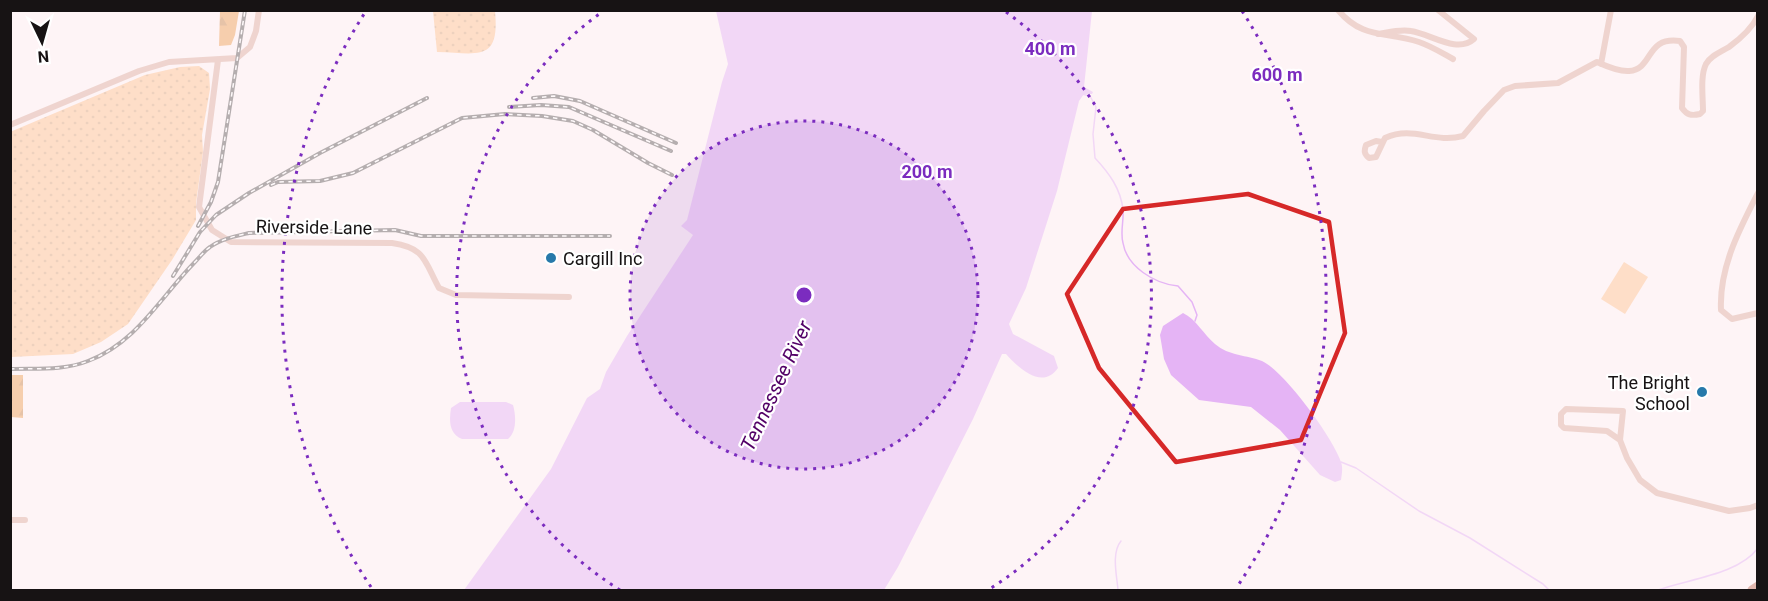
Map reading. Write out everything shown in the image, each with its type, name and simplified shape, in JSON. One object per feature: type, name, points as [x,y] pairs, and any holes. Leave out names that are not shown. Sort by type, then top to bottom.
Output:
[{"type":"main road","points":[[1752,591],[1758,586]]},
{"type":"street","points":[[10,125],[139,71],[169,62],[237,58],[250,47],[256,31],[259,10]]},
{"type":"street","points":[[1338,10],[1353,26],[1366,32],[1421,43],[1453,59]]},
{"type":"street","points":[[1378,34],[1399,30],[1411,31],[1429,34],[1457,45],[1469,44],[1474,39],[1438,10]]},
{"type":"street","points":[[1601,64],[1611,10]]},
{"type":"street","points":[[1382,142],[1385,138],[1404,132],[1445,139],[1463,136],[1504,90],[1515,86],[1558,84],[1597,62],[1629,71],[1639,68],[1654,47],[1663,41],[1680,41],[1684,47],[1682,108],[1691,115],[1700,114],[1703,111],[1706,63],[1746,32],[1758,16]]},
{"type":"street","name":"Riverside Lane","points":[[218,60],[199,207],[212,230],[231,242],[407,245],[420,253],[439,288],[456,295],[569,297]]},
{"type":"street","points":[[1758,193],[1723,272],[1720,292],[1721,310],[1732,319],[1758,313]]},
{"type":"street","points":[[1620,440],[1607,431],[1564,429],[1561,425],[1561,414],[1566,409],[1623,411],[1620,440],[1633,470],[1657,493],[1729,511],[1758,505]]},
{"type":"street","points":[[10,520],[25,520]]},
{"type":"highlighted area","points":[[1248,194],[1329,222],[1345,333],[1301,440],[1176,462],[1099,368],[1067,294],[1123,209]]},
{"type":"shaded area","points":[[433,11],[495,11],[496,28],[490,47],[475,53],[437,52]]},
{"type":"shaded area","points":[[199,66],[209,73],[210,89],[202,135],[203,152],[196,220],[172,260],[128,324],[101,342],[73,354],[11,357],[10,132],[145,75],[180,67]]},
{"type":"shaded area","points":[[1624,262],[1648,277],[1625,314],[1601,299]]},
{"type":"green space","points":[[220,11],[239,11],[231,45],[219,46]]},
{"type":"green space","points":[[10,375],[23,375],[23,418],[11,417]]},
{"type":"water","name":"Tennessee River","points":[[716,11],[1092,11],[1084,87],[1093,92],[1084,94],[1079,101],[1057,191],[1026,288],[1009,324],[1013,334],[1054,356],[1058,368],[1052,374],[1038,377],[1024,371],[1006,354],[1002,354],[973,419],[898,567],[884,590],[464,590],[551,469],[587,398],[600,389],[606,372],[627,336],[693,235],[681,226],[687,220],[728,64]]},
{"type":"water","points":[[1183,313],[1192,319],[1220,348],[1262,361],[1295,391],[1336,451],[1342,466],[1341,480],[1335,482],[1320,475],[1280,430],[1251,407],[1199,400],[1171,375],[1164,359],[1160,335],[1163,326]]},
{"type":"water","points":[[460,402],[506,402],[513,405],[515,423],[511,436],[508,439],[462,439],[458,437],[452,430],[450,418],[451,408]]},
{"type":"waterway","points":[[1082,94],[1090,96],[1096,107],[1093,134],[1095,158],[1120,195],[1123,210],[1122,239],[1126,252],[1130,260],[1143,273],[1160,282],[1178,286],[1192,302],[1197,315],[1195,321]]},
{"type":"waterway","points":[[1341,462],[1356,468],[1419,511],[1470,538],[1549,590]]},
{"type":"waterway","points":[[1118,590],[1115,558],[1121,541]]},
{"type":"waterway","points":[[1658,590],[1725,570],[1749,557],[1758,548]]},
{"type":"railway","points":[[198,226],[211,202],[218,182],[245,10]]},
{"type":"railway","points":[[533,98],[554,96],[580,101],[676,143]]},
{"type":"railway","points":[[173,276],[200,232],[216,215],[249,193],[320,153],[427,98]]},
{"type":"railway","points":[[509,107],[541,105],[569,107],[671,151]]},
{"type":"railway","points":[[271,185],[278,182],[320,181],[353,173],[462,118],[505,114],[573,121],[672,175]]},
{"type":"railway","points":[[10,369],[69,366],[105,353],[134,331],[208,249],[224,240],[249,233],[395,230],[421,236],[610,236]]},
{"type":"place","name":"Cargill Inc","points":[[551,258]]},
{"type":"place","name":"The Bright School","points":[[1702,392]]}]
